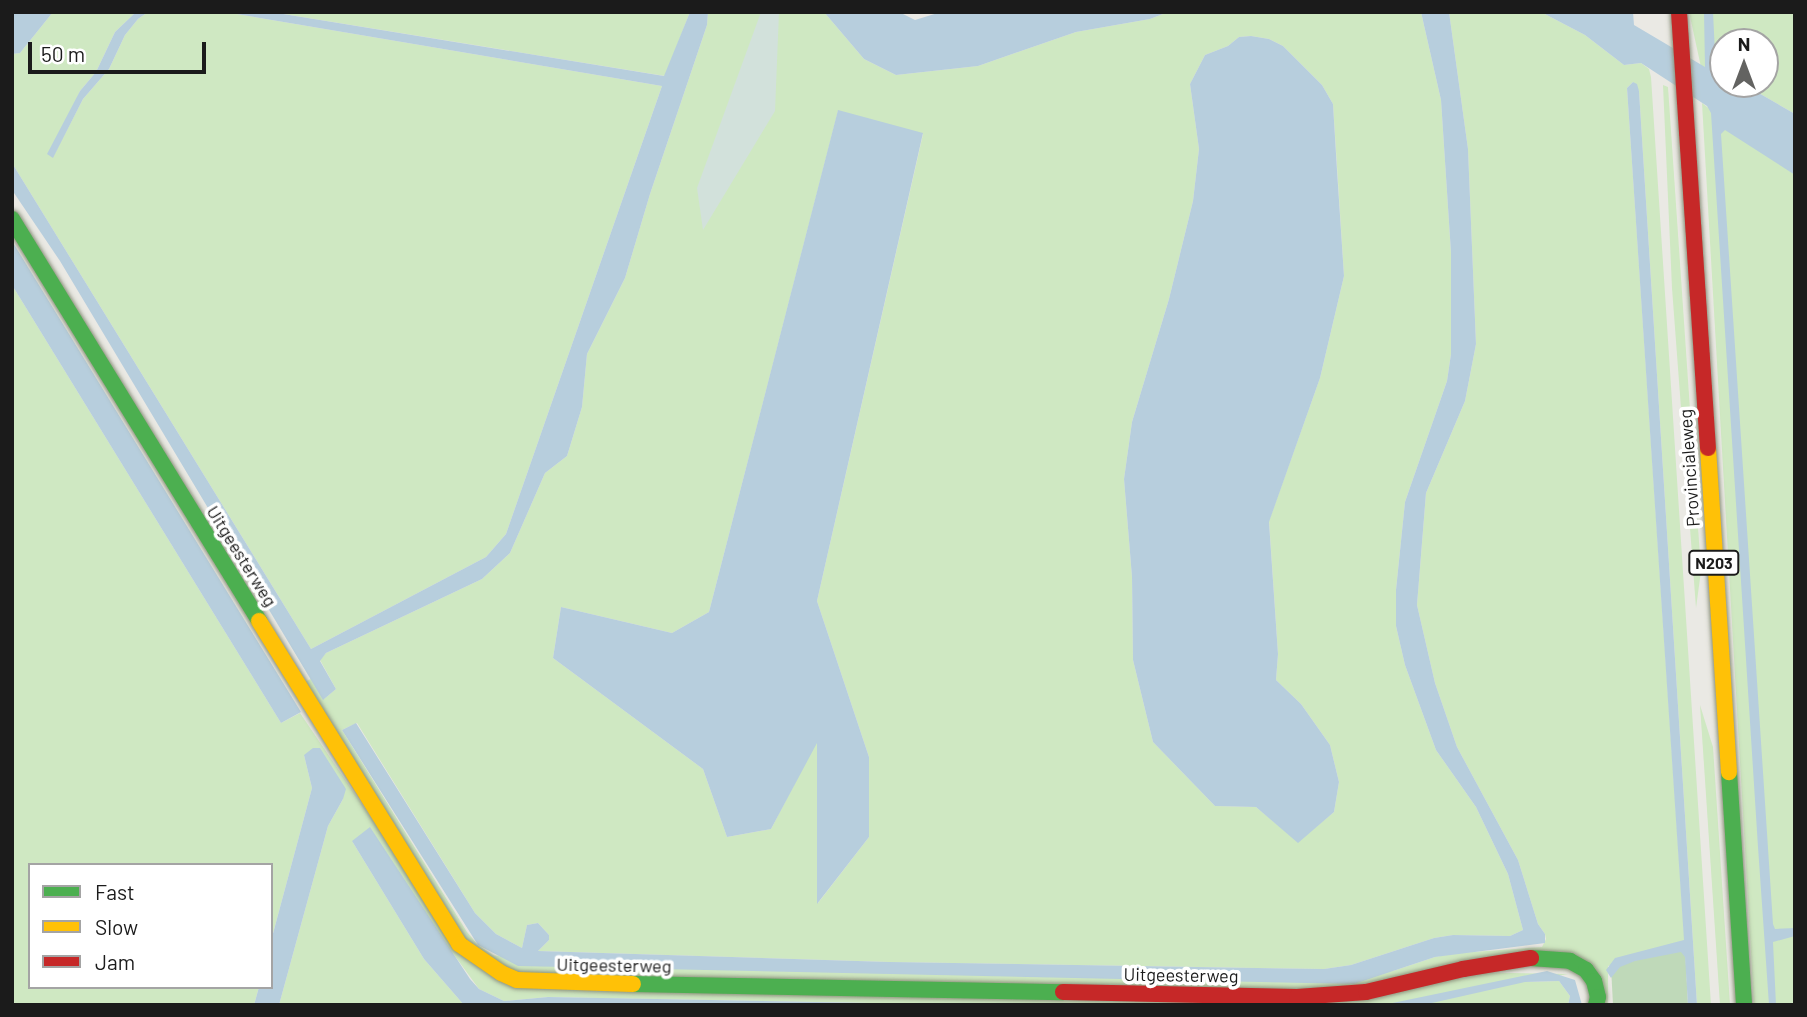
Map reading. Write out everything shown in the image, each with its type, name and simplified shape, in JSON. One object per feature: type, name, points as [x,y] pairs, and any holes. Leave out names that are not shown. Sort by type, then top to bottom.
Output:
[{"type":"street","name":"Provincialeweg","points":[[1679,12],[1744,1005]]},
{"type":"street","name":"Uitgeesterweg","points":[[12,219],[439,915],[459,944],[501,973],[517,980],[544,982],[1297,997],[1366,992],[1463,969],[1530,958],[1553,958],[1570,961],[1586,970],[1594,981],[1598,997],[1595,1005]]},
{"type":"green space","points":[[53,12],[136,12],[115,32],[96,72],[80,91],[53,157],[83,99],[109,69],[125,35],[138,19],[148,12],[225,12],[662,86],[506,534],[486,557],[311,649],[12,163],[12,54],[20,53]]},
{"type":"green space","points":[[271,12],[690,12],[665,76]]},
{"type":"green space","points":[[708,12],[824,12],[864,59],[896,75],[978,66],[1076,32],[1150,19],[1168,12],[1421,12],[1441,100],[1451,253],[1451,354],[1447,381],[1405,502],[1396,590],[1396,626],[1405,665],[1436,750],[1476,807],[1508,874],[1523,930],[1510,936],[1453,935],[1434,938],[1351,965],[1324,969],[889,962],[538,951],[549,940],[549,935],[538,923],[527,925],[522,948],[496,934],[475,913],[357,723],[342,730],[467,932],[478,945],[496,957],[518,966],[572,972],[921,976],[1294,987],[1354,984],[1435,957],[1458,953],[1542,947],[1545,934],[1538,924],[1518,860],[1457,747],[1435,683],[1417,605],[1426,493],[1465,401],[1476,344],[1468,149],[1449,12],[1541,12],[1585,35],[1624,65],[1641,63],[1649,69],[1651,77],[1711,1005],[1697,1005],[1639,91],[1633,82],[1627,88],[1685,947],[1608,966],[1608,1005],[1601,1005],[1599,982],[1592,968],[1578,957],[1562,952],[1492,959],[1343,988],[1280,992],[561,978],[503,967],[472,948],[437,901],[304,682],[311,679],[324,699],[336,689],[320,660],[326,653],[482,579],[510,553],[545,473],[567,456],[582,407],[587,354],[625,278],[650,194],[707,25]],"holes":[[[1239,37],[1269,39],[1283,46],[1322,85],[1333,104],[1344,276],[1320,378],[1269,521],[1278,654],[1276,680],[1301,704],[1330,745],[1339,782],[1334,812],[1298,842],[1256,807],[1215,806],[1153,742],[1133,660],[1132,577],[1124,479],[1132,422],[1169,299],[1193,201],[1199,149],[1190,84],[1205,55],[1228,46]],[[838,111],[923,134],[817,601],[869,757],[869,837],[818,903],[817,741],[771,829],[727,837],[703,769],[553,658],[561,607],[672,633],[709,612]]]},
{"type":"green space","points":[[1689,12],[1795,12],[1795,114],[1767,98],[1779,98],[1779,28],[1709,28],[1709,69],[1701,67]]},
{"type":"green space","points":[[1663,85],[1668,87],[1701,571],[1696,608],[1672,288]]},
{"type":"green space","points":[[1702,103],[1795,175],[1795,1005],[1754,1005]]},
{"type":"green space","points":[[12,285],[281,723],[300,713],[464,955],[1568,974],[1525,982],[1559,981],[1570,996],[1568,1005],[976,1005],[548,997],[504,1001],[479,989],[433,926],[352,841],[424,959],[464,1005],[279,1005],[328,826],[343,799],[304,755],[312,788],[273,934],[273,863],[28,863],[28,989],[258,989],[254,1005],[12,1005]]},
{"type":"green space","points":[[1700,705],[1713,747],[1730,1005],[1720,1005]]},
{"type":"green space","points":[[1685,947],[1688,1005],[1613,1005],[1611,967]]},
{"type":"shaded area","points":[[761,12],[779,12],[775,111],[703,230],[697,188]]},
{"type":"water","points":[[12,12],[53,12],[20,53],[12,54]]},
{"type":"water","points":[[136,12],[148,12],[138,19],[125,35],[109,69],[83,99],[53,158],[47,154],[80,91],[96,72],[115,32]]},
{"type":"water","points":[[225,12],[271,12],[664,76],[690,12],[708,12],[707,25],[650,194],[625,278],[587,354],[582,407],[567,456],[545,473],[510,553],[482,579],[326,653],[320,661],[336,689],[323,700],[60,261],[12,190],[12,163],[311,649],[486,557],[506,534],[662,86]]},
{"type":"water","points":[[824,12],[899,12],[915,20],[941,12],[1168,12],[1150,19],[1076,32],[978,66],[896,75],[864,59]]},
{"type":"water","points":[[1421,12],[1449,12],[1468,149],[1476,344],[1465,401],[1426,493],[1417,605],[1435,683],[1457,747],[1518,860],[1538,924],[1545,934],[1545,943],[1435,957],[1354,984],[518,966],[478,945],[342,730],[356,723],[475,913],[496,934],[522,948],[527,925],[538,923],[549,935],[549,940],[538,951],[889,962],[1324,969],[1351,965],[1434,938],[1453,935],[1510,936],[1523,930],[1508,874],[1476,807],[1436,750],[1405,665],[1396,626],[1396,590],[1405,502],[1447,381],[1451,354],[1451,253],[1441,100]]},
{"type":"water","points":[[1541,12],[1633,12],[1634,25],[1705,67],[1704,12],[1713,12],[1714,28],[1709,28],[1709,98],[1767,98],[1795,114],[1795,175],[1725,130],[1721,134],[1773,924],[1775,929],[1795,928],[1795,936],[1773,942],[1776,1005],[1769,1005],[1711,113],[1707,106],[1641,63],[1624,65],[1585,35]]},
{"type":"water","points":[[1239,37],[1269,39],[1283,46],[1322,85],[1333,104],[1344,276],[1320,378],[1269,522],[1278,654],[1276,680],[1301,704],[1330,745],[1339,782],[1334,812],[1298,843],[1256,807],[1215,806],[1153,742],[1133,660],[1132,577],[1124,479],[1132,422],[1169,299],[1193,201],[1199,149],[1190,84],[1205,55],[1228,46]]},
{"type":"water","points":[[1633,82],[1637,84],[1639,91],[1697,1005],[1688,1005],[1685,957],[1681,952],[1635,961],[1620,967],[1611,978],[1606,970],[1615,958],[1684,940],[1627,88]]},
{"type":"water","points":[[838,110],[923,133],[817,601],[869,757],[869,837],[817,904],[817,743],[771,829],[727,837],[703,769],[553,658],[561,607],[672,633],[709,612]]},
{"type":"water","points":[[12,241],[301,712],[281,723],[12,285]]},
{"type":"water","points":[[313,748],[320,748],[346,789],[328,826],[279,1005],[254,1005],[258,989],[273,989],[273,934],[312,788],[304,755]]},
{"type":"water","points":[[370,827],[470,979],[479,989],[504,1001],[548,997],[975,1005],[464,1005],[424,959],[352,841]]},
{"type":"water","points":[[1547,971],[1575,980],[1582,1005],[1568,1005],[1570,996],[1559,981],[1525,982],[1423,1005],[1383,1005]]},
{"type":"traffic: fast","points":[[12,219],[259,621]]},
{"type":"traffic: fast","points":[[1729,772],[1744,1005]]},
{"type":"traffic: fast","points":[[1531,958],[1570,961],[1586,970],[1594,981],[1598,997],[1596,1005]]},
{"type":"traffic: fast","points":[[633,984],[1063,992]]},
{"type":"traffic: slow","points":[[1708,448],[1729,772]]},
{"type":"traffic: slow","points":[[259,621],[459,944],[501,973],[517,980],[633,984]]},
{"type":"traffic: jam","points":[[1679,12],[1708,448]]},
{"type":"traffic: jam","points":[[1063,992],[1297,997],[1366,992],[1463,969],[1531,958]]}]
